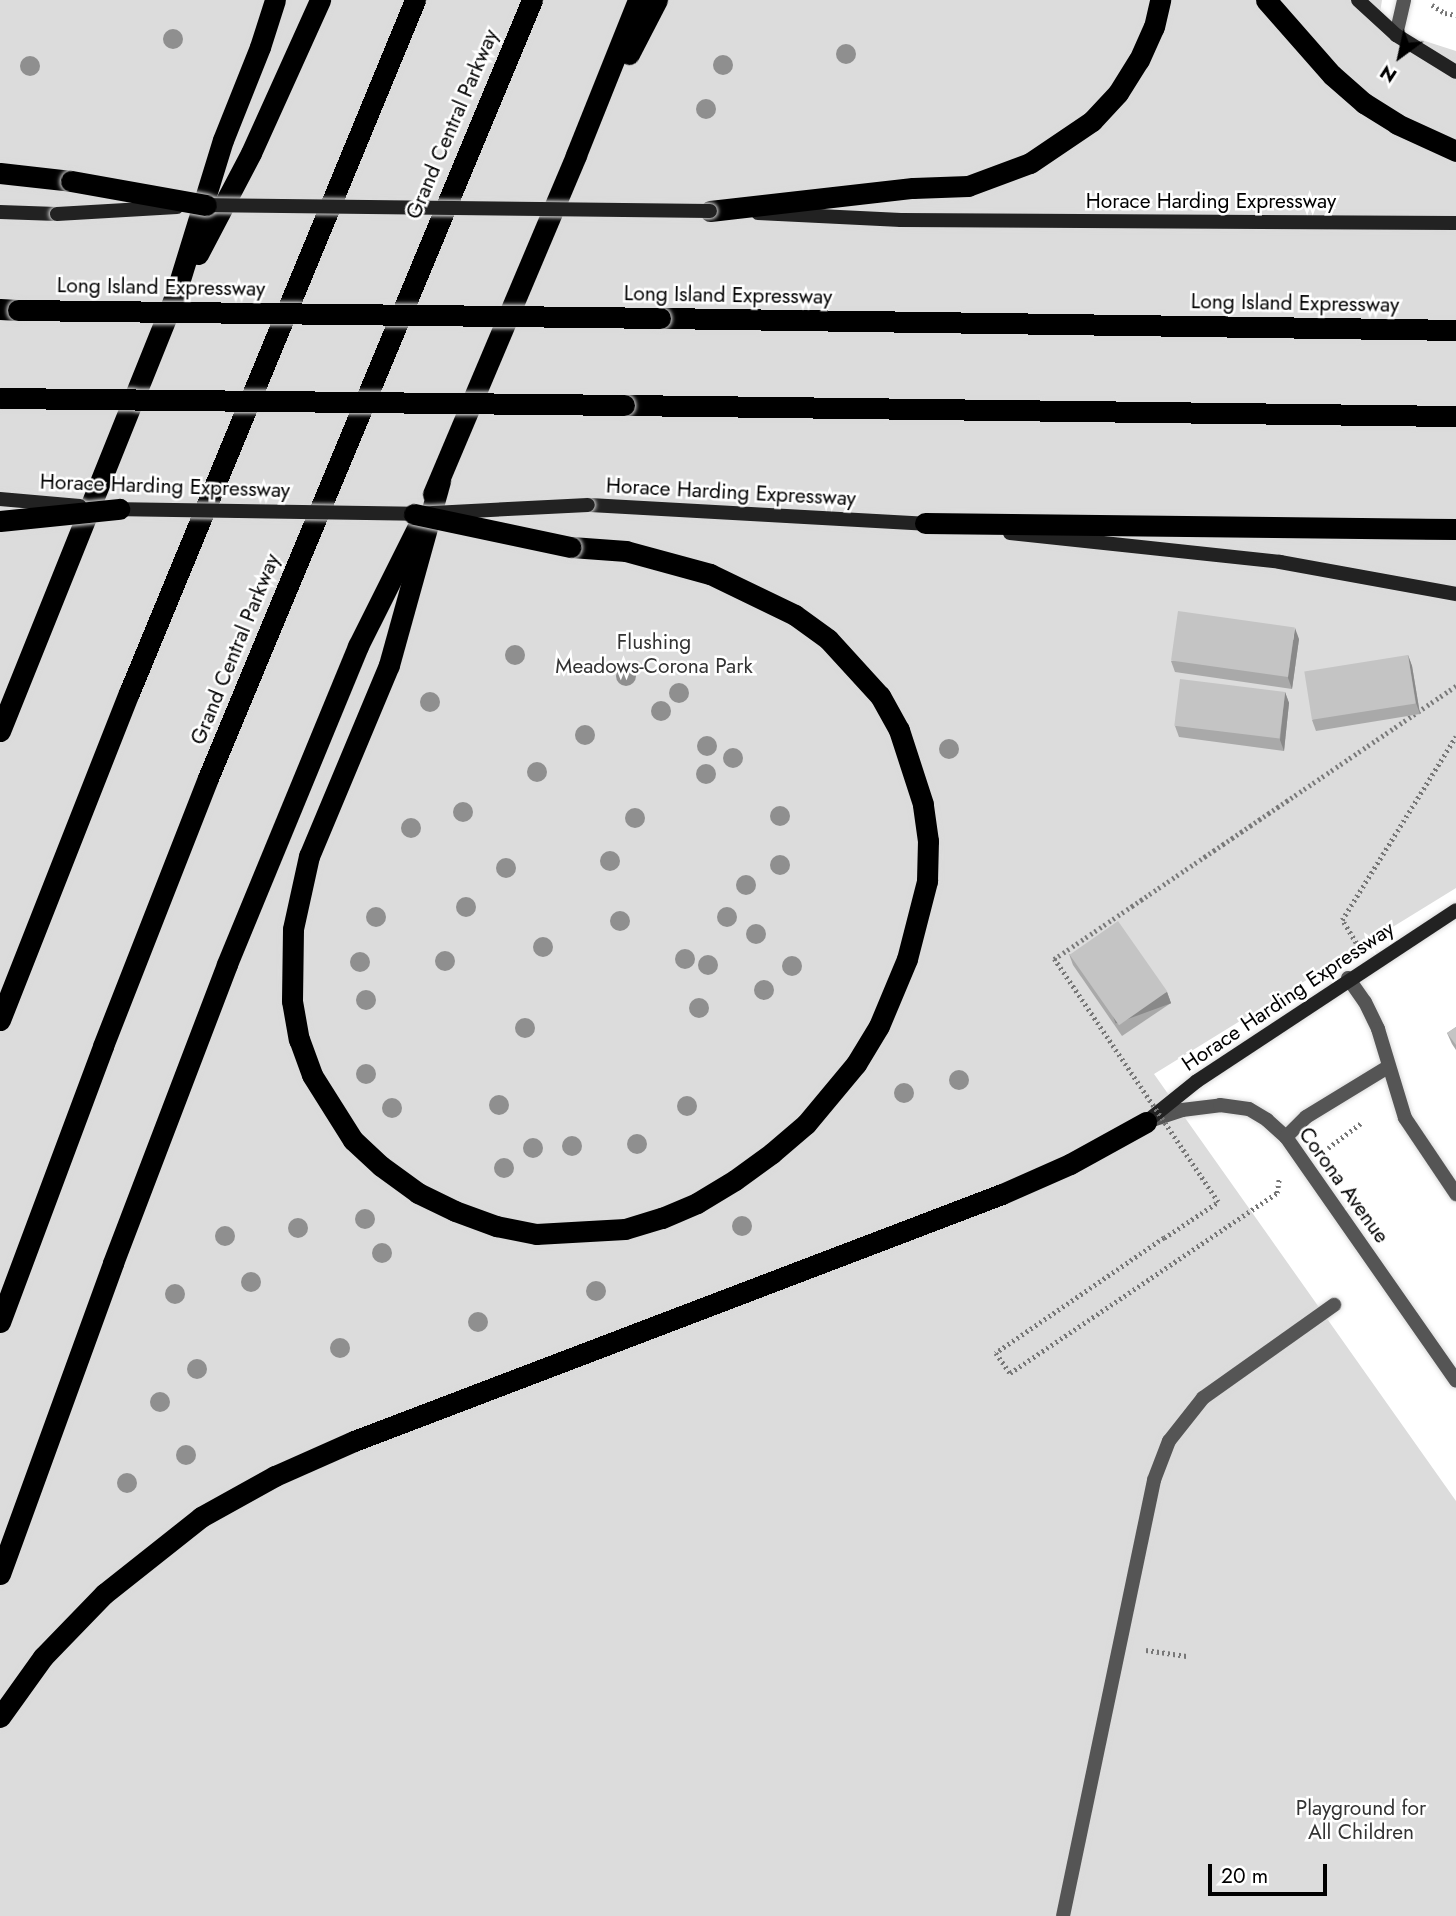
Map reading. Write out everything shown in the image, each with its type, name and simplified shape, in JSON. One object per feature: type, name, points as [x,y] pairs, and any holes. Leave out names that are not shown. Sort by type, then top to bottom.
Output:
[{"type":"highway","points":[[0,731],[174,299],[223,140],[260,47],[275,0]]},
{"type":"highway","points":[[174,299],[251,153],[320,0]]},
{"type":"highway","points":[[0,1020],[129,693],[415,0]]},
{"type":"highway","name":"Grand Central Parkway","points":[[0,1322],[89,1081],[199,800],[421,260],[532,0]]},
{"type":"highway","points":[[0,1574],[113,1263],[223,975],[358,646],[440,481],[638,0]]},
{"type":"highway","points":[[576,155],[657,0]]},
{"type":"highway","points":[[710,211],[913,188],[968,186],[1030,163],[1092,121],[1118,93],[1139,60],[1154,27],[1160,0]]},
{"type":"highway","points":[[1266,0],[1332,75],[1364,103],[1397,124],[1456,151]]},
{"type":"highway","points":[[0,173],[71,181],[206,205]]},
{"type":"highway","name":"Long Island Expressway","points":[[9,309],[1456,330]]},
{"type":"highway","points":[[0,398],[1456,416]]},
{"type":"highway","points":[[414,514],[571,547],[626,551],[710,574],[795,615],[828,639],[880,696],[899,730],[923,804],[928,841],[927,881],[907,959],[879,1026],[856,1064],[806,1124],[734,1180],[697,1203],[662,1218],[625,1229],[536,1234],[496,1226],[455,1211],[418,1193],[381,1166],[353,1140],[312,1075],[299,1039],[292,1001],[293,929],[309,856],[389,665],[440,481]]},
{"type":"highway","points":[[0,521],[119,509]]},
{"type":"highway","points":[[925,523],[1456,529]]},
{"type":"highway","points":[[0,1717],[43,1657],[112,1586],[201,1517],[275,1476],[354,1441],[1002,1194],[1070,1164],[1146,1122]]},
{"type":"main road","points":[[1358,0],[1396,35],[1456,72]]},
{"type":"main road","name":"Horace Harding Expressway","points":[[0,212],[57,214],[206,205],[710,211],[901,220],[1456,223]]},
{"type":"main road","name":"Horace Harding Expressway","points":[[0,499],[119,509],[414,514],[588,505],[925,523],[1280,562],[1456,594]]},
{"type":"main road","name":"Horace Harding Expressway","points":[[1146,1122],[1197,1080],[1348,978],[1456,910]]},
{"type":"street","points":[[1396,35],[1404,0]]},
{"type":"street","points":[[1348,978],[1365,1002],[1378,1029],[1405,1118],[1456,1194]]},
{"type":"street","points":[[1286,1137],[1306,1117],[1388,1067]]},
{"type":"street","name":"Corona Avenue","points":[[1146,1122],[1182,1110],[1220,1105],[1248,1109],[1286,1137],[1456,1381]]},
{"type":"street","points":[[1063,1916],[1154,1480],[1169,1441],[1203,1398],[1334,1305]]},
{"type":"path","points":[[1426,1],[1445,13],[1456,15]]},
{"type":"path","points":[[1277,1193],[1010,1373],[996,1353],[1218,1202],[1054,959],[1456,686]]},
{"type":"path","points":[[1357,944],[1342,920],[1456,736]]},
{"type":"path","points":[[1319,1156],[1360,1123]]},
{"type":"path","points":[[1119,1647],[1187,1656]]},
{"type":"green space","name":"Flushing Meadows-Corona Park","points":[[0,0],[1382,0],[1378,26],[1456,51],[1456,888],[1154,1074],[1456,1501],[1456,1916],[0,1916]]},
{"type":"building","points":[[1178,611],[1295,627],[1288,677],[1171,661]]},
{"type":"building","points":[[1408,655],[1416,703],[1312,720],[1304,671]]},
{"type":"building","points":[[1180,679],[1285,692],[1279,739],[1174,726]]},
{"type":"building","points":[[1118,921],[1167,991],[1119,1025],[1070,955]]},
{"type":"building","points":[[1456,1027],[1456,1045],[1447,1033]]},
{"type":"park label","name":"Playground for All Children","points":[[1361,1820]]}]
